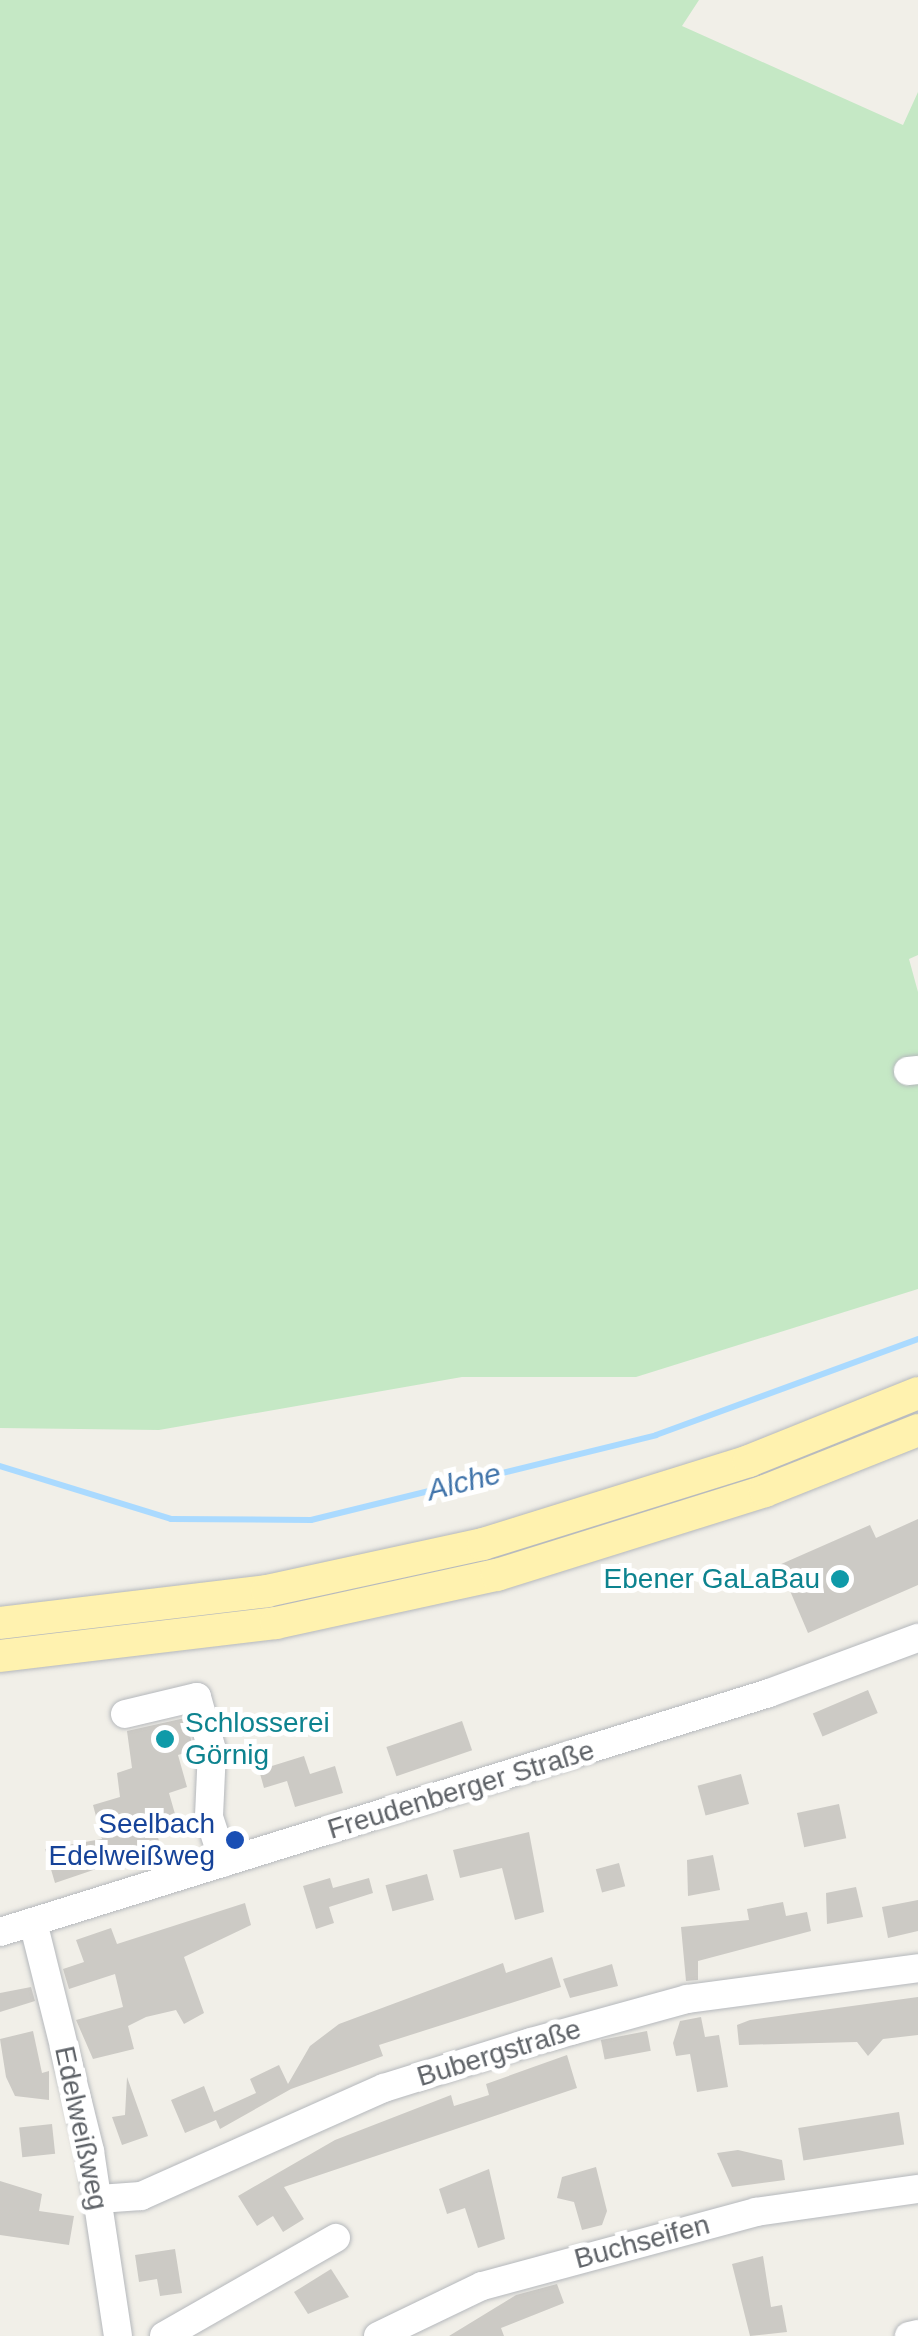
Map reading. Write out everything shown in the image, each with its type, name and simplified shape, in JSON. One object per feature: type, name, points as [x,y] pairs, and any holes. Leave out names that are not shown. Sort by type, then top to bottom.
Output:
[{"type":"main road","points":[[0,1623],[268,1591],[483,1544],[749,1461],[918,1393]]},
{"type":"main road","points":[[0,1656],[276,1623],[478,1579],[765,1491],[918,1430]]},
{"type":"street","name":"Freudenberger Straße","points":[[0,1932],[224,1864],[918,1638]]},
{"type":"street","points":[[125,1714],[198,1697],[212,1750],[208,1818],[224,1864]]},
{"type":"street","name":"Edelweißweg","points":[[33,1922],[99,2199],[118,2336]]},
{"type":"street","name":"Bubergstraße","points":[[99,2199],[141,2196],[384,2088],[531,2042],[686,1999],[918,1968]]},
{"type":"street","name":"Buchseifen","points":[[378,2336],[500,2281],[756,2212],[918,2189]]},
{"type":"street","points":[[164,2336],[336,2238]]},
{"type":"street","points":[[909,2336],[918,2334]]},
{"type":"green space","points":[[0,0],[699,0],[682,26],[903,125],[918,92],[918,955],[909,959],[918,992],[918,1289],[636,1377],[462,1377],[159,1430],[0,1428]]},
{"type":"building","name":"Ebener GaLaBau","points":[[918,1519],[918,1585],[808,1633],[779,1565],[870,1525],[876,1538]]},
{"type":"building","points":[[868,1690],[878,1713],[823,1736],[813,1713]]},
{"type":"building","points":[[185,1718],[194,1750],[178,1755],[187,1787],[169,1793],[177,1821],[155,1828],[161,1847],[55,1883],[45,1849],[102,1839],[93,1805],[120,1797],[117,1773],[132,1768],[127,1731]]},
{"type":"building","points":[[462,1721],[472,1750],[396,1776],[386,1747]]},
{"type":"building","points":[[304,1756],[310,1774],[335,1766],[343,1793],[295,1807],[287,1781],[264,1788],[259,1770]]},
{"type":"building","points":[[741,1774],[749,1804],[706,1816],[698,1786]]},
{"type":"building","points":[[839,1804],[846,1838],[804,1847],[797,1813]]},
{"type":"building","points":[[529,1832],[544,1912],[515,1920],[502,1868],[460,1878],[453,1850]]},
{"type":"building","points":[[713,1855],[720,1890],[688,1896],[687,1860]]},
{"type":"building","points":[[619,1863],[625,1886],[602,1892],[596,1869]]},
{"type":"building","points":[[427,1874],[434,1900],[392,1911],[385,1885]]},
{"type":"building","points":[[330,1878],[333,1888],[369,1878],[373,1893],[329,1907],[334,1923],[316,1929],[303,1886]]},
{"type":"building","points":[[856,1887],[863,1917],[827,1924],[826,1893]]},
{"type":"building","points":[[918,1900],[918,1931],[888,1938],[882,1907]]},
{"type":"building","points":[[783,1902],[786,1916],[807,1912],[811,1931],[698,1961],[698,1980],[686,1981],[681,1927],[749,1920],[747,1909]]},
{"type":"building","points":[[245,1903],[251,1925],[184,1957],[204,2013],[184,2024],[176,2010],[146,2017],[128,2026],[134,2049],[93,2059],[76,2020],[123,2007],[115,1974],[69,1989],[63,1969],[84,1962],[76,1940],[111,1928],[117,1944]]},
{"type":"building","points":[[552,1957],[561,1987],[379,2045],[383,2056],[291,2089],[220,2129],[216,2120],[185,2133],[171,2100],[204,2086],[214,2112],[256,2093],[250,2079],[279,2065],[288,2084],[310,2046],[339,2024],[503,1963],[506,1973]]},
{"type":"building","points":[[612,1964],[618,1986],[570,1998],[563,1979]]},
{"type":"building","points":[[31,1987],[35,2001],[0,2012],[0,1993]]},
{"type":"building","points":[[918,1997],[918,2035],[883,2039],[868,2056],[857,2042],[739,2045],[737,2025],[750,2020]]},
{"type":"building","points":[[701,2017],[705,2037],[719,2035],[728,2087],[697,2092],[690,2054],[676,2056],[673,2043],[680,2021]]},
{"type":"building","points":[[33,2031],[42,2073],[49,2071],[49,2100],[15,2096],[6,2077],[0,2039]]},
{"type":"building","points":[[647,2031],[651,2051],[605,2060],[601,2040]]},
{"type":"building","points":[[567,2055],[577,2088],[284,2187],[304,2219],[283,2232],[273,2216],[257,2226],[238,2196],[335,2140],[451,2095],[454,2106],[489,2095],[486,2084]]},
{"type":"building","points":[[127,2077],[148,2136],[122,2145],[112,2117],[125,2115]]},
{"type":"building","points":[[899,2112],[904,2145],[803,2161],[798,2128]]},
{"type":"building","points":[[52,2124],[55,2154],[22,2157],[19,2127]]},
{"type":"building","points":[[738,2150],[782,2160],[785,2180],[732,2187],[717,2153]]},
{"type":"building","points":[[596,2167],[607,2211],[602,2225],[582,2230],[574,2202],[557,2198],[562,2177]]},
{"type":"building","points":[[489,2169],[505,2239],[478,2248],[465,2208],[447,2214],[439,2189]]},
{"type":"building","points":[[0,2181],[42,2194],[39,2211],[74,2216],[69,2245],[0,2235]]},
{"type":"building","points":[[175,2249],[182,2293],[160,2296],[157,2279],[139,2282],[135,2255]]},
{"type":"building","points":[[763,2256],[771,2307],[782,2305],[787,2332],[750,2336],[732,2264]]},
{"type":"building","points":[[331,2269],[349,2297],[308,2314],[294,2292]]},
{"type":"building","points":[[557,2284],[564,2303],[501,2328],[504,2336],[449,2336],[516,2295]]},
{"type":"waterway","name":"Alche","points":[[0,1466],[171,1519],[311,1520],[656,1435],[918,1339]]},
{"type":"place","name":"Ebener GaLaBau","points":[[840,1579]]},
{"type":"place","name":"Schlosserei Görnig","points":[[165,1739]]},
{"type":"place","name":"Seelbach Edelweißweg","points":[[235,1840]]}]
